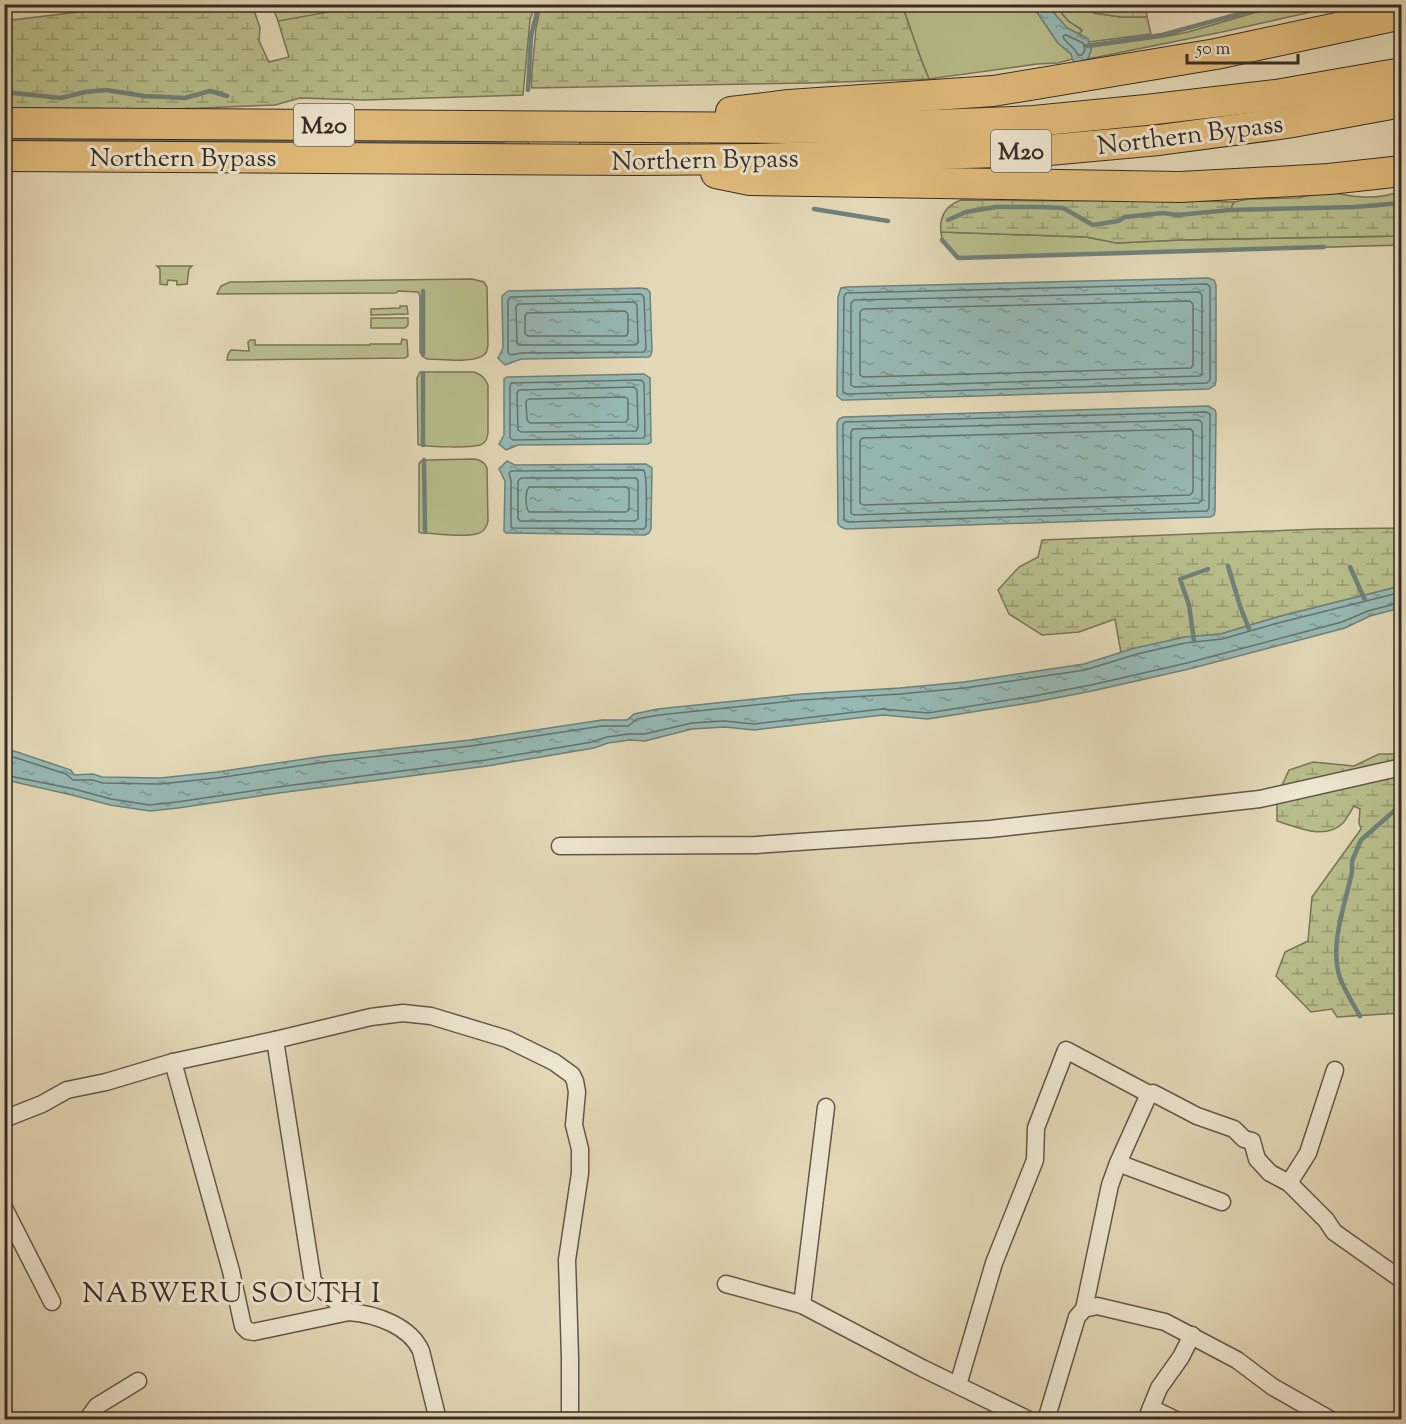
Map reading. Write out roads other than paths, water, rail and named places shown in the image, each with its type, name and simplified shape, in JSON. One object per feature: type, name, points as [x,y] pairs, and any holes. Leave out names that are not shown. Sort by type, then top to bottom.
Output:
[{"type":"highway","points":[[643,126],[789,105],[993,91],[1215,54],[1401,14]]},
{"type":"highway","name":"Northern Bypass","points":[[4,123],[884,127],[1034,121],[1146,110],[1276,94],[1401,73]]},
{"type":"highway","name":"Northern Bypass","points":[[4,156],[637,160],[1038,151],[1159,141],[1287,123],[1401,102]]},
{"type":"highway","points":[[637,160],[750,180],[1046,186],[1180,187],[1329,180],[1401,171]]},
{"type":"street","points":[[560,846],[756,845],[990,829],[1260,799],[1401,767]]},
{"type":"street","points":[[4,1119],[42,1104],[67,1090],[106,1082],[173,1062],[371,1017],[403,1013],[431,1016],[507,1039],[554,1062],[572,1075],[575,1081],[577,1092],[574,1125],[580,1149],[580,1173],[567,1260],[570,1419]]},
{"type":"street","points":[[275,1040],[313,1282],[349,1312]]},
{"type":"street","points":[[958,1385],[994,1263],[1035,1160],[1036,1128],[1066,1050],[1149,1094],[1153,1093],[1197,1116],[1234,1129],[1244,1138],[1252,1141],[1257,1159],[1270,1173],[1289,1183],[1326,1220],[1334,1232],[1401,1280]]},
{"type":"street","points":[[173,1062],[231,1271],[243,1326],[248,1331],[254,1332],[349,1312],[377,1317],[402,1329],[418,1344],[438,1419]]},
{"type":"street","points":[[1289,1183],[1308,1153],[1335,1070]]},
{"type":"street","points":[[1046,1419],[1077,1317],[1084,1309],[1110,1185],[1149,1094]]},
{"type":"street","points":[[801,1305],[826,1107]]},
{"type":"street","points":[[1118,1163],[1222,1202]]},
{"type":"street","points":[[4,1208],[52,1302]]},
{"type":"street","points":[[726,1284],[801,1305],[1029,1419]]},
{"type":"street","points":[[1084,1309],[1096,1306],[1165,1322],[1237,1360],[1273,1387],[1331,1419]]},
{"type":"street","points":[[1176,1419],[1148,1414],[1159,1388],[1181,1357],[1192,1335]]},
{"type":"street","points":[[87,1419],[97,1406],[138,1381]]},
{"type":"water","points":[[1032,5],[1047,5],[1067,28],[1088,39],[1091,50],[1087,61],[1074,63],[1071,54],[1058,43]]},
{"type":"water","points":[[1208,278],[1214,280],[1216,285],[1216,381],[1215,385],[1209,389],[847,400],[842,400],[837,396],[838,297],[841,288]]},
{"type":"water","points":[[641,288],[650,292],[652,350],[649,357],[521,359],[505,365],[498,358],[503,348],[502,296],[508,291]]},
{"type":"water","points":[[644,374],[650,378],[651,442],[648,444],[518,445],[506,450],[499,444],[504,435],[504,379],[507,377]]},
{"type":"water","points":[[1208,406],[1216,413],[1215,511],[1210,517],[846,529],[838,524],[837,423],[843,417]]},
{"type":"water","points":[[507,461],[515,465],[646,464],[652,468],[651,529],[645,535],[506,533],[504,531],[505,481],[499,469]]},
{"type":"water","points":[[1401,586],[1401,608],[1370,616],[1345,628],[1189,669],[1092,691],[928,719],[883,715],[754,730],[725,727],[692,729],[645,741],[630,740],[608,743],[594,748],[487,766],[150,811],[110,805],[5,780],[5,748],[71,770],[74,775],[160,778],[470,740],[602,720],[627,720],[634,714],[658,709],[802,694],[964,682],[1084,664],[1135,648],[1185,637],[1221,634],[1277,617]]},
{"type":"waterway","points":[[528,90],[531,36],[539,4]]},
{"type":"waterway","points":[[1086,46],[1162,35],[1276,4]]},
{"type":"waterway","points":[[4,92],[61,98],[106,90],[144,96],[185,98],[210,91],[227,96]]},
{"type":"waterway","points":[[4,140],[503,141]]},
{"type":"waterway","points":[[712,143],[761,143]]},
{"type":"waterway","points":[[948,220],[966,212],[996,207],[1063,208],[1093,225],[1118,221],[1125,217],[1163,213],[1177,215],[1230,210],[1354,207],[1402,203]]},
{"type":"waterway","points":[[814,209],[888,221]]},
{"type":"waterway","points":[[942,240],[958,258],[1324,247]]},
{"type":"waterway","points":[[423,291],[423,354]]},
{"type":"waterway","points":[[423,373],[423,445]]},
{"type":"waterway","points":[[424,460],[425,532]]},
{"type":"waterway","points":[[1228,566],[1249,629]]},
{"type":"waterway","points":[[1350,567],[1365,600]]},
{"type":"waterway","points":[[1194,641],[1189,605],[1180,579],[1208,569]]},
{"type":"waterway","points":[[1360,1016],[1340,978],[1336,952],[1339,925],[1352,872],[1352,861],[1361,840],[1402,804]]},
{"type":"district","name":"NABWERU SOUTH I","points":[[232,1292]]}]
